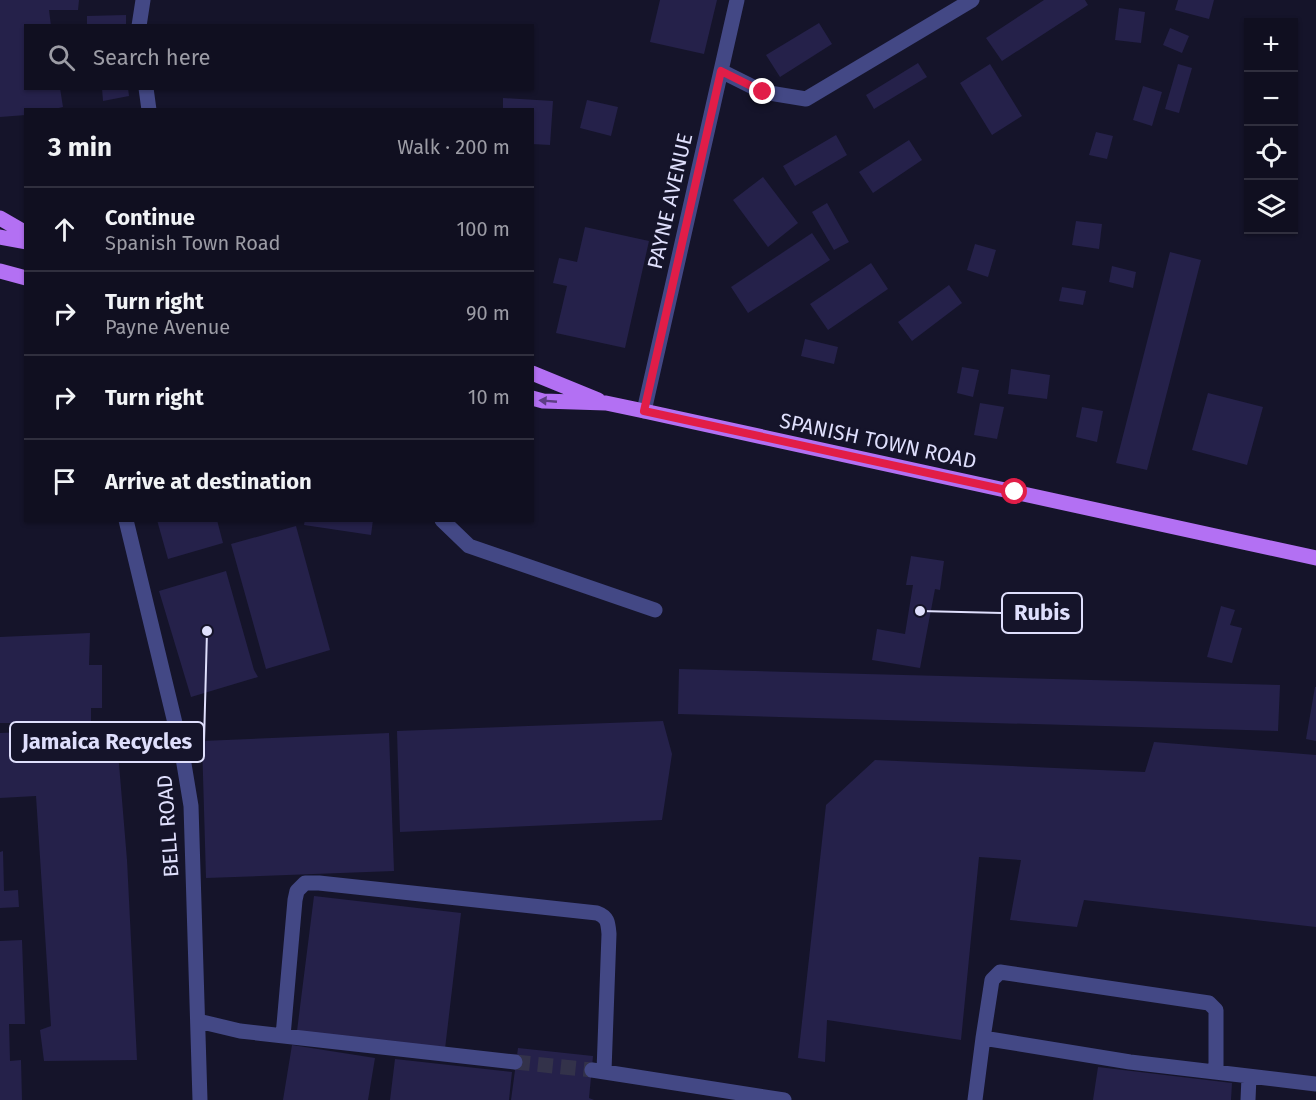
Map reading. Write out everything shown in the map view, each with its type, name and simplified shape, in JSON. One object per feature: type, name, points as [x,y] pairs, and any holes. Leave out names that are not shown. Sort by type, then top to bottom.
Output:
[{"type":"main road","points":[[0,218],[24,232]]},
{"type":"main road","points":[[0,237],[24,242]]},
{"type":"main road","points":[[0,271],[24,277]]},
{"type":"main road","name":"SPANISH TOWN ROAD","points":[[534,374],[606,403]]},
{"type":"main road","name":"SPANISH TOWN ROAD","points":[[534,399],[606,403],[1316,558]]},
{"type":"street","points":[[140,24],[143,0]]},
{"type":"street","name":"PAYNE AVENUE","points":[[644,411],[737,0]]},
{"type":"street","points":[[721,71],[763,92],[806,99],[972,0]]},
{"type":"street","points":[[146,90],[149,108]]},
{"type":"street","name":"BELL ROAD","points":[[126,522],[182,752],[191,806],[200,1100]]},
{"type":"street","points":[[444,522],[469,546],[655,610]]},
{"type":"street","points":[[283,1036],[295,900],[297,891],[305,883],[597,913],[608,921],[609,934],[598,1071],[783,1100]]},
{"type":"street","points":[[975,1100],[992,980],[1000,972],[1209,1003],[1216,1010],[1216,1072]]},
{"type":"street","points":[[198,1021],[240,1031],[515,1062]]},
{"type":"street","points":[[982,1038],[1130,1062],[1316,1084]]},
{"type":"street","points":[[1248,1100],[1249,1077]]},
{"type":"building","points":[[0,0],[79,0],[78,10],[49,10],[51,24],[24,24],[24,90],[60,90],[63,107],[24,108],[24,115],[0,117]]},
{"type":"building","points":[[660,0],[717,0],[704,54],[650,42]]},
{"type":"building","points":[[1044,0],[1085,0],[1088,5],[1002,61],[986,38]]},
{"type":"building","points":[[1178,0],[1214,0],[1209,19],[1175,10]]},
{"type":"building","points":[[1119,8],[1145,12],[1141,43],[1115,40]]},
{"type":"building","points":[[126,15],[126,24],[87,24],[87,16]]},
{"type":"building","points":[[819,23],[832,44],[780,77],[766,55]]},
{"type":"building","points":[[1170,28],[1189,36],[1182,53],[1163,45]]},
{"type":"building","points":[[918,63],[927,77],[874,109],[866,95]]},
{"type":"building","points":[[990,64],[1022,116],[992,135],[960,83]]},
{"type":"building","points":[[1178,64],[1192,68],[1179,113],[1165,109]]},
{"type":"building","points":[[1143,86],[1162,92],[1152,126],[1133,120]]},
{"type":"building","points":[[102,90],[128,90],[129,96],[103,101]]},
{"type":"building","points":[[503,98],[553,101],[550,145],[534,144],[534,108],[503,108]]},
{"type":"building","points":[[587,100],[618,107],[611,136],[580,128]]},
{"type":"building","points":[[1096,132],[1113,136],[1107,159],[1089,155]]},
{"type":"building","points":[[836,135],[847,155],[795,186],[783,166]]},
{"type":"building","points":[[909,140],[922,160],[873,193],[859,172]]},
{"type":"building","points":[[763,177],[798,223],[768,247],[733,200]]},
{"type":"building","points":[[827,203],[849,242],[834,250],[812,212]]},
{"type":"building","points":[[1076,221],[1102,224],[1099,249],[1072,245]]},
{"type":"building","points":[[585,227],[649,241],[625,348],[556,333],[567,286],[553,283],[559,258],[577,262]]},
{"type":"building","points":[[812,233],[830,260],[748,313],[731,287]]},
{"type":"building","points":[[975,244],[996,250],[988,277],[967,270]]},
{"type":"building","points":[[1170,252],[1201,260],[1147,470],[1116,463]]},
{"type":"building","points":[[871,263],[888,289],[828,330],[810,304]]},
{"type":"building","points":[[1112,266],[1136,272],[1133,288],[1109,282]]},
{"type":"building","points":[[949,285],[962,303],[912,341],[898,322]]},
{"type":"building","points":[[1062,287],[1086,291],[1083,305],[1059,301]]},
{"type":"building","points":[[805,339],[838,347],[834,364],[801,356]]},
{"type":"building","points":[[962,367],[979,370],[973,397],[957,393]]},
{"type":"building","points":[[1011,369],[1050,375],[1047,399],[1008,394]]},
{"type":"building","points":[[1208,393],[1263,407],[1247,465],[1192,450]]},
{"type":"building","points":[[980,403],[1004,407],[997,439],[974,435]]},
{"type":"building","points":[[1082,407],[1103,411],[1097,442],[1076,437]]},
{"type":"building","points":[[158,522],[218,522],[223,543],[168,559]]},
{"type":"building","points":[[305,522],[373,522],[371,535],[304,525]]},
{"type":"building","points":[[296,526],[330,650],[266,669],[231,544]]},
{"type":"building","points":[[911,556],[944,561],[940,590],[935,589],[920,668],[872,660],[877,629],[905,634],[913,585],[906,585]]},
{"type":"building","points":[[226,571],[254,670],[258,677],[191,697],[159,591]]},
{"type":"building","points":[[1221,606],[1235,610],[1230,625],[1242,628],[1232,663],[1207,657]]},
{"type":"building","points":[[90,633],[89,665],[102,665],[102,708],[91,708],[91,723],[0,723],[0,637]]},
{"type":"building","points":[[679,669],[1280,685],[1278,731],[678,714]]},
{"type":"building","points":[[1316,687],[1316,741],[1306,739]]},
{"type":"building","points":[[663,721],[672,754],[662,820],[400,832],[397,731]]},
{"type":"building","points":[[116,728],[127,860],[137,1060],[44,1061],[40,1030],[51,1026],[36,796],[0,798],[0,733]]},
{"type":"building","points":[[389,733],[394,871],[206,878],[202,741]]},
{"type":"building","points":[[1154,742],[1316,755],[1316,927],[1084,900],[1077,927],[1010,920],[1021,860],[979,857],[961,1040],[827,1020],[825,1062],[798,1058],[826,805],[875,760],[1145,772]]},
{"type":"building","points":[[3,851],[4,891],[18,890],[19,907],[0,908],[0,852]]},
{"type":"building","points":[[314,896],[461,913],[445,1049],[297,1031]]},
{"type":"building","points":[[22,940],[25,1024],[9,1024],[10,1061],[21,1060],[22,1100],[0,1100],[0,941]]},
{"type":"building","points":[[292,1045],[375,1058],[368,1100],[283,1100]]},
{"type":"building","points":[[518,1048],[593,1056],[589,1098],[594,1100],[511,1100]]},
{"type":"building","points":[[395,1059],[512,1072],[509,1100],[390,1100]]},
{"type":"building","points":[[1098,1067],[1232,1083],[1231,1100],[1093,1100]]},
{"type":"tunnel","points":[[515,1062],[592,1070]]},
{"type":"place","name":"Rubis","points":[[920,611]]},
{"type":"place","name":"Jamaica Recycles","points":[[207,631]]},
{"type":"route","points":[[763,92],[721,71],[644,411],[1015,492]]}]
